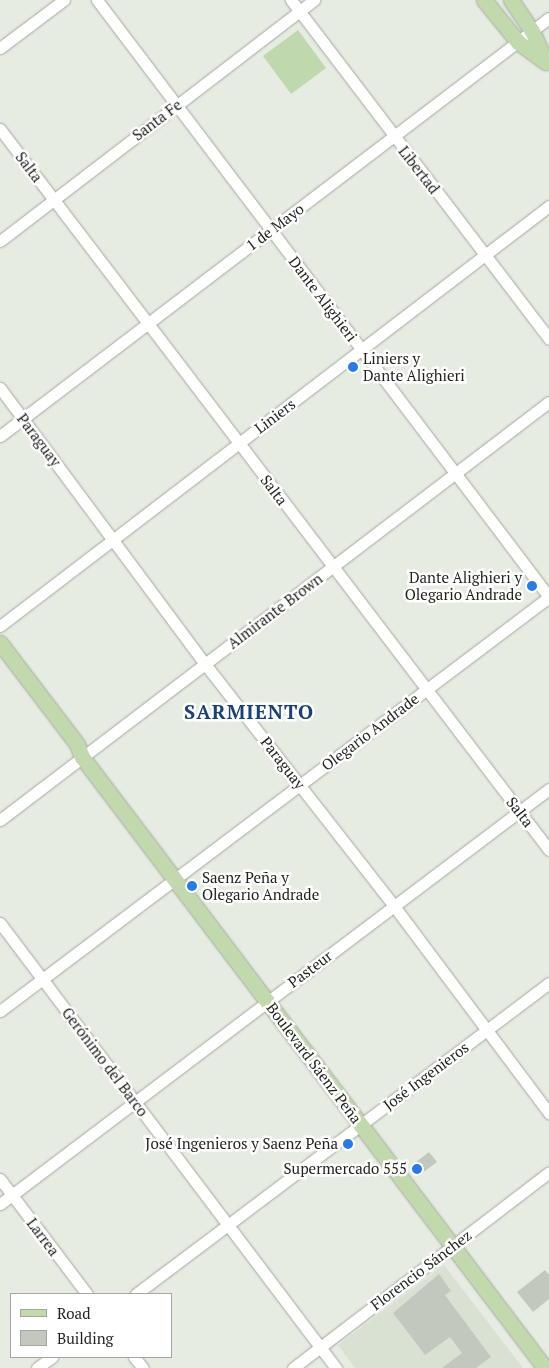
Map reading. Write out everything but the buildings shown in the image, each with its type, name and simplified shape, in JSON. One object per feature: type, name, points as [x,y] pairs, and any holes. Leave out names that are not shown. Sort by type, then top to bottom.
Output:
[{"type":"main road","points":[[484,0],[518,42],[548,64]]},
{"type":"main road","points":[[511,0],[532,31],[548,64]]},
{"type":"main road","name":"Boulevard Sáenz Peña","points":[[0,643],[77,744],[82,757],[452,1246],[547,1368]]},
{"type":"main road","name":"Boulevard Sáenz Peña","points":[[0,657],[72,751],[82,757]]},
{"type":"street","points":[[0,48],[64,0]]},
{"type":"street","name":"Dante Alighieri","points":[[97,0],[549,597]]},
{"type":"street","name":"Libertad","points":[[291,0],[393,137],[487,254],[549,338]]},
{"type":"street","name":"Santa Fe","points":[[0,241],[314,0]]},
{"type":"street","name":"1 de Mayo","points":[[0,436],[549,18]]},
{"type":"street","name":"Salta","points":[[0,129],[425,690],[549,850]]},
{"type":"street","name":"Liniers","points":[[0,626],[549,206]]},
{"type":"street","name":"Paraguay","points":[[0,388],[205,664],[394,906],[488,1029],[549,1113]]},
{"type":"street","name":"Almirante Brown","points":[[0,820],[549,402]]},
{"type":"street","name":"Olegario Andrade","points":[[0,1011],[549,597]]},
{"type":"street","name":"Pasteur","points":[[0,1204],[549,789]]},
{"type":"street","name":"Gerónimo del Barco","points":[[0,923],[336,1368]]},
{"type":"street","name":"José Ingenieros","points":[[137,1293],[549,983]]},
{"type":"street","name":"Florencio Sánchez","points":[[293,1368],[549,1172]]},
{"type":"street","name":"Larrea","points":[[0,1180],[86,1293]]},
{"type":"street","points":[[38,1368],[51,1358]]},
{"type":"street","points":[[135,1358],[143,1368]]},
{"type":"shaded area","points":[[444,1265],[523,1368],[355,1368],[338,1345]]},
{"type":"green space","points":[[298,30],[326,68],[291,94],[263,56]]},
{"type":"place","name":"Liniers y Dante Alighieri","points":[[353,367]]},
{"type":"place","name":"Dante Alighieri y Olegario Andrade","points":[[532,586]]},
{"type":"place","name":"Saenz Peña y Olegario Andrade","points":[[192,886]]},
{"type":"place","name":"José Ingenieros y Saenz Peña","points":[[348,1144]]},
{"type":"place","name":"Supermercado 555","points":[[417,1169]]},
{"type":"district","name":"SARMIENTO","points":[[249,711]]}]
